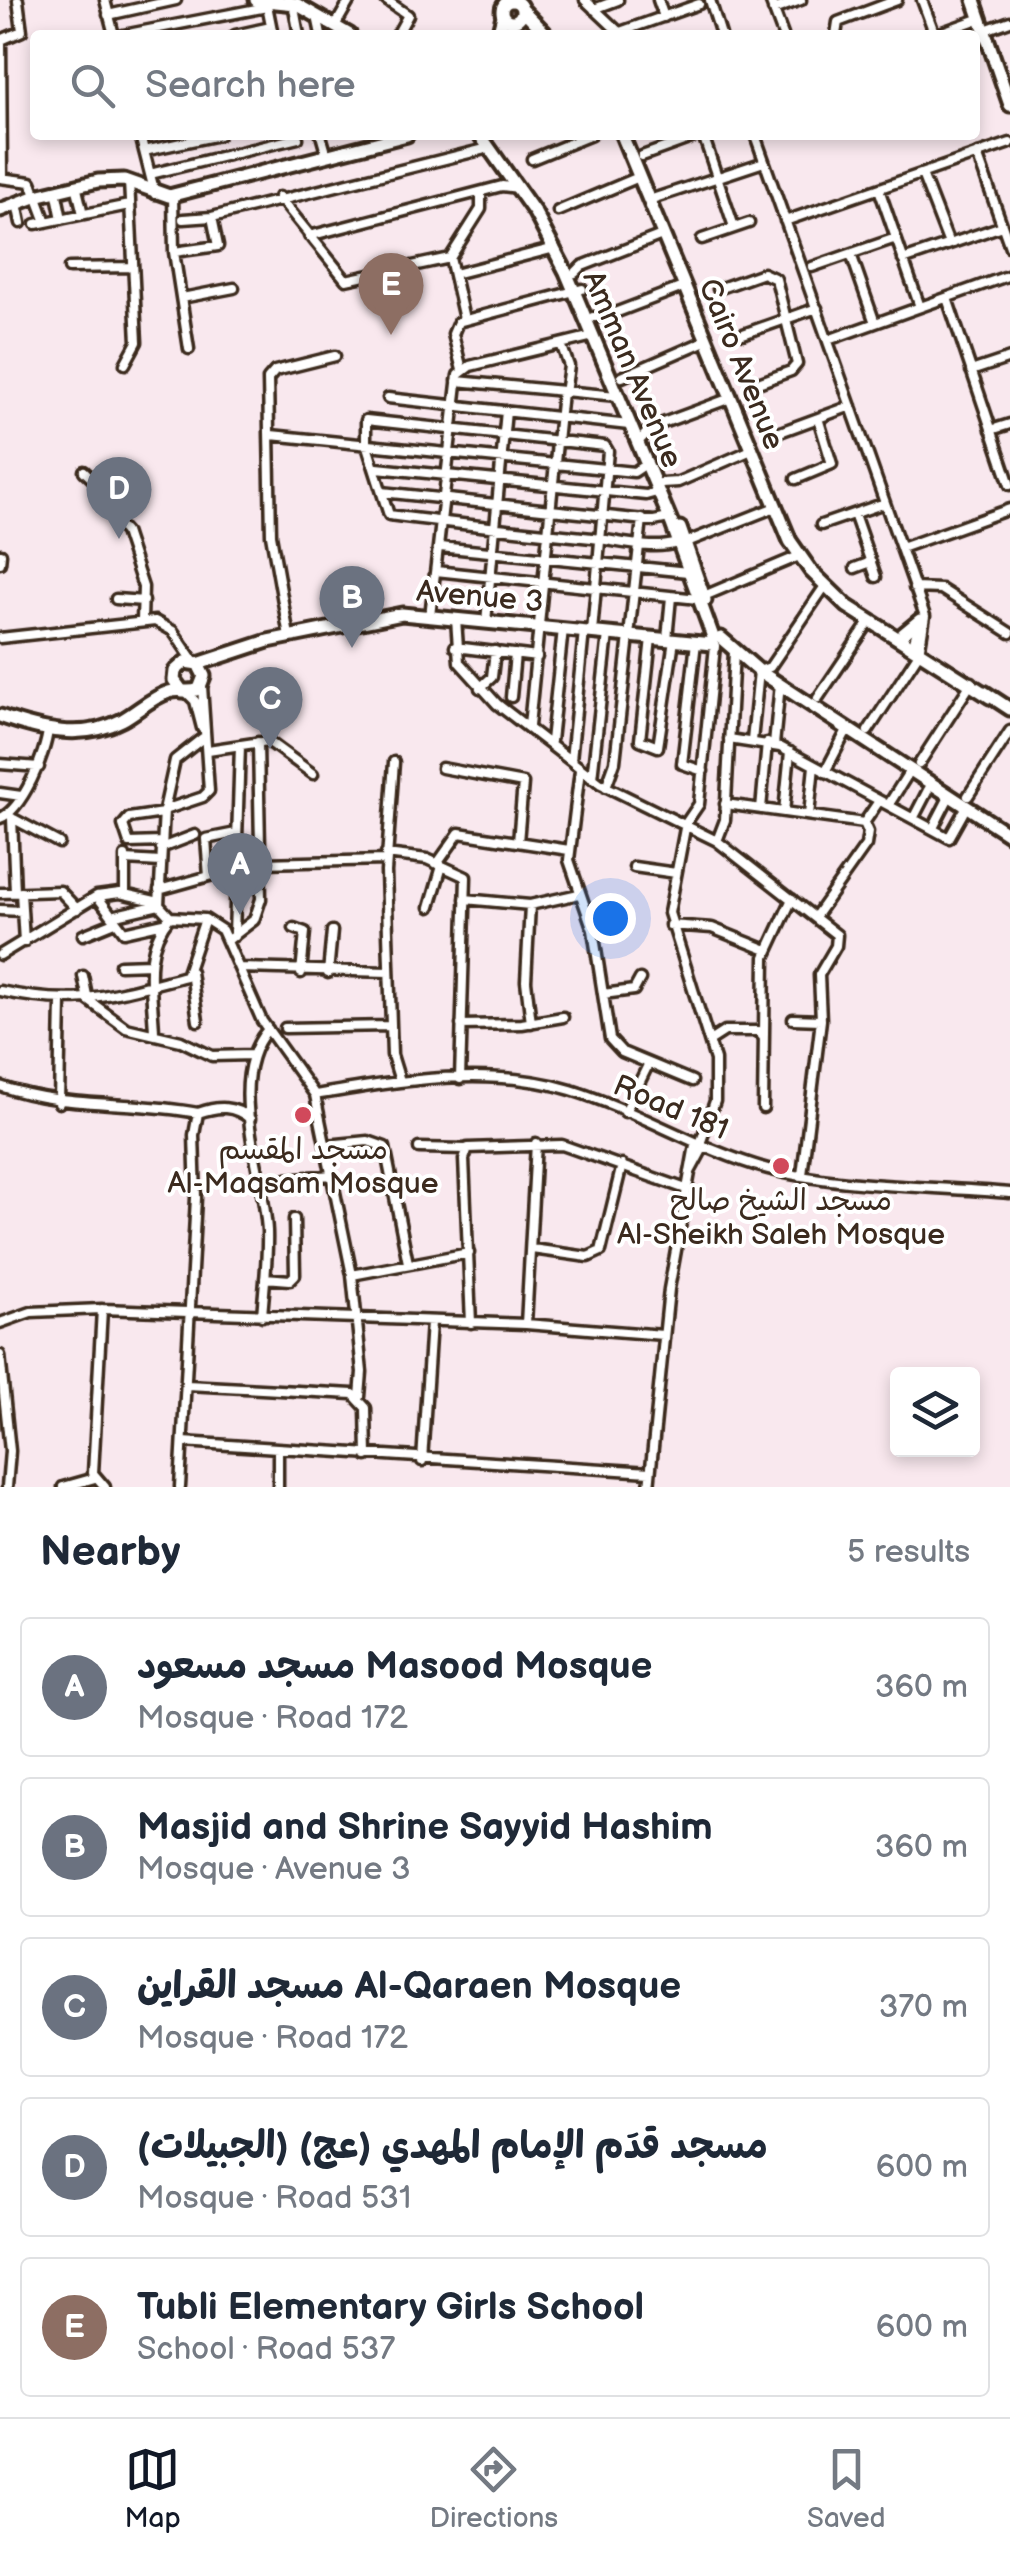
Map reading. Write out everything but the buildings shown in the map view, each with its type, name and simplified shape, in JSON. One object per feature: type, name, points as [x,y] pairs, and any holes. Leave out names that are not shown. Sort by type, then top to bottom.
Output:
[{"type":"street","points":[[18,0],[22,31],[2,40],[1,178],[27,180],[40,194],[46,222]]},
{"type":"street","points":[[105,0],[112,30]]},
{"type":"street","points":[[108,15],[176,0]]},
{"type":"street","points":[[343,30],[350,0]]},
{"type":"street","points":[[386,0],[408,15],[400,30]]},
{"type":"street","points":[[585,0],[617,30]]},
{"type":"street","points":[[594,9],[618,0]]},
{"type":"street","points":[[658,0],[664,16]]},
{"type":"street","points":[[710,0],[720,30]]},
{"type":"street","points":[[780,30],[772,5],[801,0]]},
{"type":"street","points":[[837,30],[838,22],[897,0]]},
{"type":"street","points":[[922,0],[932,30]]},
{"type":"street","points":[[974,0],[1006,80],[1010,105]]},
{"type":"street","points":[[145,30],[263,3],[286,2],[340,30]]},
{"type":"street","points":[[286,2],[297,30]]},
{"type":"street","points":[[263,3],[272,30]]},
{"type":"street","points":[[631,30],[699,4]]},
{"type":"street","points":[[510,7],[541,30]]},
{"type":"street","points":[[317,16],[320,30]]},
{"type":"street","points":[[956,30],[1010,22]]},
{"type":"street","points":[[141,140],[156,194]]},
{"type":"street","points":[[144,151],[196,140]]},
{"type":"street","points":[[150,174],[286,140]]},
{"type":"street","points":[[299,140],[304,161]]},
{"type":"street","points":[[322,140],[326,156]]},
{"type":"street","points":[[0,210],[40,194],[76,186],[129,182],[156,194],[173,194],[388,140]]},
{"type":"street","points":[[532,159],[578,140]]},
{"type":"street","name":"Cairo Avenue","points":[[624,140],[749,451],[799,556],[825,586],[870,621],[1010,710]]},
{"type":"street","points":[[642,156],[672,140]]},
{"type":"street","points":[[704,140],[734,228]]},
{"type":"street","points":[[757,140],[926,624],[917,648],[868,731]]},
{"type":"street","points":[[184,219],[212,217],[483,141]]},
{"type":"street","name":"Amman Avenue","points":[[483,141],[505,181],[518,188],[593,317],[642,438],[688,572],[700,594]]},
{"type":"street","name":"Amman Avenue","points":[[483,141],[548,222],[575,273],[593,336],[628,425],[659,487],[716,640],[848,728],[915,766],[950,795],[1010,834]]},
{"type":"street","points":[[785,221],[1010,143]]},
{"type":"street","points":[[977,154],[1010,247]]},
{"type":"street","points":[[648,200],[764,162]]},
{"type":"street","points":[[922,174],[949,244]]},
{"type":"street","points":[[558,211],[639,176]]},
{"type":"street","points":[[309,236],[481,192],[505,181]]},
{"type":"street","points":[[125,364],[137,344],[129,182]]},
{"type":"street","points":[[76,186],[83,214]]},
{"type":"street","points":[[878,189],[920,307]]},
{"type":"street","points":[[56,190],[62,219]]},
{"type":"street","points":[[280,197],[346,280],[450,258],[481,209],[481,192]]},
{"type":"street","points":[[173,194],[174,252],[189,349]]},
{"type":"street","points":[[16,203],[22,223]]},
{"type":"street","points":[[36,224],[129,205]]},
{"type":"street","points":[[174,252],[218,246],[212,217]]},
{"type":"street","points":[[702,238],[749,222]]},
{"type":"street","points":[[904,260],[1002,226]]},
{"type":"street","points":[[575,273],[582,266],[662,234]]},
{"type":"street","points":[[812,267],[896,238]]},
{"type":"street","points":[[454,274],[555,248]]},
{"type":"street","points":[[851,254],[875,323]]},
{"type":"street","points":[[450,258],[464,319]]},
{"type":"street","points":[[69,268],[131,267]]},
{"type":"street","points":[[718,289],[769,274],[776,280],[796,367],[758,383]]},
{"type":"street","points":[[828,340],[1010,275]]},
{"type":"street","points":[[593,317],[603,318],[684,287]]},
{"type":"street","points":[[182,298],[234,288]]},
{"type":"street","points":[[430,616],[457,381],[462,370],[452,334],[456,325],[464,319],[578,290]]},
{"type":"street","points":[[947,298],[1010,485]]},
{"type":"street","points":[[743,334],[817,308]]},
{"type":"street","points":[[462,370],[593,336]]},
{"type":"street","points":[[622,377],[705,341]]},
{"type":"street","points":[[529,726],[560,416],[569,366],[561,344]]},
{"type":"street","points":[[289,636],[272,535],[270,375],[334,356]]},
{"type":"street","points":[[972,371],[1010,358]]},
{"type":"street","points":[[457,381],[617,396]]},
{"type":"street","points":[[388,398],[628,425]]},
{"type":"street","points":[[642,438],[652,428],[728,399]]},
{"type":"street","points":[[780,432],[851,406]]},
{"type":"street","points":[[486,622],[506,410]]},
{"type":"street","points":[[796,479],[832,464],[818,418]]},
{"type":"street","points":[[571,760],[596,587],[598,563],[601,539],[603,516],[608,449],[602,445],[504,433],[364,422],[366,443],[389,516],[549,533],[601,539],[640,544],[678,544]]},
{"type":"street","points":[[991,430],[1010,424]]},
{"type":"street","points":[[271,435],[634,472],[646,464]]},
{"type":"street","points":[[377,468],[646,496],[659,487],[749,451]]},
{"type":"street","points":[[84,472],[104,489],[115,522],[125,532],[144,602],[142,620]]},
{"type":"street","points":[[382,492],[642,520],[669,518]]},
{"type":"street","points":[[821,525],[885,503]]},
{"type":"street","points":[[692,540],[773,508]]},
{"type":"street","points":[[901,548],[1010,509]]},
{"type":"street","points":[[854,514],[876,577]]},
{"type":"street","points":[[606,787],[614,769],[642,520]]},
{"type":"street","points":[[440,547],[688,572]]},
{"type":"street","points":[[0,563],[1,554]]},
{"type":"street","points":[[436,570],[671,597],[700,594],[799,556]]},
{"type":"street","points":[[855,568],[871,562]]},
{"type":"street","points":[[752,741],[759,671],[770,668],[825,586]]},
{"type":"street","points":[[915,592],[942,589],[1010,632]]},
{"type":"street","points":[[915,592],[920,620],[917,648]]},
{"type":"street","points":[[651,638],[640,743],[662,744],[671,597]]},
{"type":"street","name":"Cairo Avenue","points":[[838,597],[902,634],[917,648]]},
{"type":"street","points":[[116,599],[144,602]]},
{"type":"street","name":"Avenue 3","points":[[176,669],[289,636],[391,615],[696,642],[716,640]]},
{"type":"street","points":[[456,619],[455,646],[462,668],[480,688],[551,741],[592,778],[716,841],[792,898],[838,939],[820,970],[821,1020],[802,1175]]},
{"type":"street","points":[[0,638],[142,620],[162,623],[176,636],[196,663],[203,684],[206,795],[163,812],[127,819],[123,825],[129,842],[161,845],[195,835]]},
{"type":"street","points":[[902,634],[920,620]]},
{"type":"street","points":[[818,698],[870,621]]},
{"type":"street","points":[[551,741],[563,629]]},
{"type":"street","points":[[592,778],[608,634]]},
{"type":"street","points":[[176,636],[176,684],[197,705],[206,743]]},
{"type":"street","points":[[649,1487],[663,1334],[686,1189],[716,1096],[710,1040],[670,926],[686,823],[698,808],[716,640]]},
{"type":"street","points":[[696,642],[682,762],[686,768],[703,771]]},
{"type":"street","points":[[455,646],[537,657]]},
{"type":"street","name":"Avenue 3","points":[[184,691],[203,684],[248,648]]},
{"type":"street","points":[[480,688],[492,677],[495,652]]},
{"type":"street","points":[[716,841],[723,831],[726,804],[734,652]]},
{"type":"street","points":[[511,697],[515,654]]},
{"type":"street","points":[[141,708],[176,669]]},
{"type":"street","points":[[762,809],[780,684]]},
{"type":"street","points":[[889,804],[971,685]]},
{"type":"street","points":[[0,716],[48,730],[90,730],[115,724],[165,693],[184,691]]},
{"type":"street","points":[[623,694],[645,696]]},
{"type":"street","points":[[708,727],[790,752],[951,837],[963,812]]},
{"type":"street","points":[[825,772],[848,728]]},
{"type":"street","points":[[24,942],[7,817],[39,767],[48,730]]},
{"type":"street","points":[[968,796],[1010,731]]},
{"type":"street","points":[[231,938],[257,913],[262,863],[257,832],[262,788],[258,742]]},
{"type":"street","points":[[154,1032],[148,999],[151,964],[167,920],[159,903],[161,845],[163,812],[175,760],[206,743],[273,743],[313,774]]},
{"type":"street","points":[[231,938],[236,918],[240,745]]},
{"type":"street","points":[[784,812],[790,752]]},
{"type":"street","points":[[394,762],[386,857],[390,1026],[393,1062],[400,1081]]},
{"type":"street","points":[[0,764],[39,767]]},
{"type":"street","points":[[809,815],[814,766]]},
{"type":"street","points":[[442,768],[523,783],[518,842]]},
{"type":"street","points":[[580,770],[568,850],[593,930],[612,1043],[648,1065],[692,1081]]},
{"type":"street","points":[[238,787],[262,788]]},
{"type":"street","points":[[914,817],[928,790]]},
{"type":"street","points":[[0,793],[21,796]]},
{"type":"street","points":[[933,828],[950,795]]},
{"type":"street","points":[[864,823],[879,801]]},
{"type":"street","points":[[726,804],[864,823]]},
{"type":"street","points":[[7,817],[59,843]]},
{"type":"street","points":[[815,917],[866,844],[868,832],[864,823]]},
{"type":"street","points":[[209,876],[206,839],[236,832]]},
{"type":"street","points":[[430,906],[440,865],[459,833],[568,850]]},
{"type":"street","points":[[262,863],[386,857],[440,865],[465,874],[460,1079]]},
{"type":"street","points":[[125,894],[125,858],[161,862]]},
{"type":"street","points":[[634,868],[676,873]]},
{"type":"street","points":[[160,890],[209,876],[237,874]]},
{"type":"street","points":[[0,893],[60,891],[76,909]]},
{"type":"street","points":[[0,955],[97,896],[125,894],[159,903]]},
{"type":"street","points":[[466,899],[530,905],[579,894]]},
{"type":"street","points":[[97,896],[124,932],[167,920],[205,919],[215,923],[231,938],[245,981],[268,1029],[315,1095],[352,1275],[367,1456]]},
{"type":"street","points":[[762,1108],[767,950],[792,898]]},
{"type":"street","points":[[83,935],[159,903]]},
{"type":"street","points":[[530,905],[526,988],[531,1023]]},
{"type":"street","points":[[0,910],[22,910]]},
{"type":"street","points":[[215,923],[236,918]]},
{"type":"street","points":[[198,1022],[191,972],[205,919]]},
{"type":"street","points":[[670,926],[708,926],[767,950]]},
{"type":"street","points":[[294,928],[304,932],[301,972]]},
{"type":"street","points":[[328,973],[332,931]]},
{"type":"street","points":[[120,965],[151,964]]},
{"type":"street","points":[[241,968],[389,972]]},
{"type":"street","points":[[245,981],[257,971]]},
{"type":"street","points":[[0,992],[61,1002],[88,1000],[191,972]]},
{"type":"street","points":[[83,976],[88,1000],[126,1028],[154,1032],[212,1056],[252,1055]]},
{"type":"street","points":[[602,994],[634,990],[640,980]]},
{"type":"street","points":[[59,1103],[61,1002]]},
{"type":"street","points":[[461,1025],[531,1023],[563,1017]]},
{"type":"street","points":[[793,1019],[821,1020]]},
{"type":"street","points":[[285,1028],[390,1026]]},
{"type":"street","points":[[262,1316],[267,1236],[250,1119],[252,1055],[268,1029]]},
{"type":"street","points":[[710,1040],[725,1031],[758,1031],[763,1037]]},
{"type":"street","points":[[625,1112],[648,1065]]},
{"type":"street","name":"Road 181","points":[[315,1095],[400,1081],[505,1078],[568,1089],[699,1147],[802,1175],[1010,1193]]},
{"type":"street","points":[[0,1086],[59,1103],[132,1104],[198,1112],[228,1108],[250,1119]]},
{"type":"street","points":[[180,1487],[192,1313],[196,1198],[193,1155],[198,1112]]},
{"type":"street","points":[[327,1145],[368,1141],[385,1148],[408,1263]]},
{"type":"street","points":[[526,1324],[536,1143]]},
{"type":"street","points":[[419,1148],[562,1145],[686,1189]]},
{"type":"street","points":[[466,1149],[471,1323]]},
{"type":"street","points":[[532,1249],[588,1257],[601,1251],[622,1165]]},
{"type":"street","points":[[262,1181],[332,1175]]},
{"type":"street","points":[[264,1278],[290,1280],[295,1275],[294,1219]]},
{"type":"street","points":[[352,1275],[468,1253]]},
{"type":"street","points":[[95,1478],[102,1309]]},
{"type":"street","points":[[1,1320],[32,1312],[102,1309],[526,1324],[663,1334]]},
{"type":"street","points":[[422,1461],[430,1322]]},
{"type":"street","points":[[0,1355],[4,1472],[10,1486]]},
{"type":"street","points":[[187,1385],[349,1393],[360,1398]]},
{"type":"street","points":[[183,1442],[422,1461],[650,1472]]},
{"type":"street","points":[[278,1450],[278,1487]]},
{"type":"street","points":[[62,1487],[95,1478]]},
{"type":"street","points":[[95,1478],[105,1487]]},
{"type":"place","name":"Tubli Elementary Girls School","points":[[391,335]]},
{"type":"place","name":"مسجد قدَم الإمام المهدي (عج) (الجبيلات)","points":[[119,539]]},
{"type":"place","name":"Masjid and Shrine Sayyid Hashim","points":[[352,648]]},
{"type":"place","name":"مسجد القراين Al-Qaraen Mosque","points":[[270,749]]},
{"type":"place","name":"مسجد مسعود Masood Mosque","points":[[240,915]]},
{"type":"place","name":"مسجد المقسم Al-Maqsam Mosque","points":[[303,1115]]},
{"type":"place","name":"مسجد الشيخ صالح Al-Sheikh Saleh Mosque","points":[[781,1166]]}]
